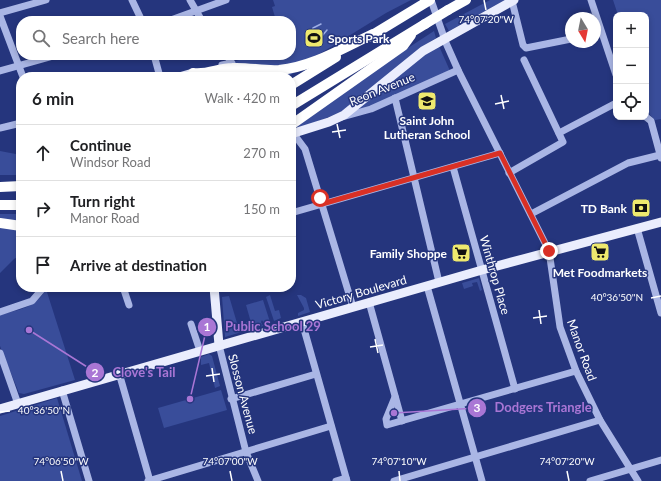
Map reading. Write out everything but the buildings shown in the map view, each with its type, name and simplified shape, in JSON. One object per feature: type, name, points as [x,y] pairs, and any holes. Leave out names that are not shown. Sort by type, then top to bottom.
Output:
[{"type":"highway","points":[[296,82],[430,0]]},
{"type":"highway","points":[[296,103],[466,0]]},
{"type":"highway","points":[[296,128],[403,46],[414,31]]},
{"type":"highway","points":[[214,72],[233,68],[268,70],[291,68],[313,62],[373,34]]},
{"type":"highway","points":[[0,186],[16,186]]},
{"type":"highway","points":[[0,205],[16,204]]},
{"type":"highway","points":[[0,223],[16,225]]},
{"type":"main road","points":[[338,118],[363,101],[419,54],[513,0]]},
{"type":"main road","name":"Reon Avenue","points":[[296,130],[338,118]]},
{"type":"main road","name":"Victory Boulevard","points":[[0,409],[119,373],[439,282],[549,251],[661,222]]},
{"type":"main road","name":"Slosson Avenue","points":[[214,292],[219,345]]},
{"type":"street","points":[[0,13],[46,0]]},
{"type":"street","points":[[132,0],[140,16]]},
{"type":"street","points":[[190,0],[198,16]]},
{"type":"street","points":[[180,16],[226,0]]},
{"type":"street","name":"Manor Road","points":[[430,0],[444,39],[458,70],[549,251],[560,327],[576,371],[600,420],[638,481]]},
{"type":"street","points":[[513,0],[523,44],[526,48],[565,40]]},
{"type":"street","points":[[591,0],[594,12]]},
{"type":"street","points":[[0,16],[16,56]]},
{"type":"street","points":[[601,40],[613,68]]},
{"type":"street","points":[[18,60],[22,72]]},
{"type":"street","points":[[0,71],[40,60]]},
{"type":"street","points":[[155,60],[159,72]]},
{"type":"street","points":[[197,72],[232,63],[230,60]]},
{"type":"street","points":[[509,173],[563,142],[524,60]]},
{"type":"street","name":"Reon Avenue","points":[[338,118],[358,113],[458,70]]},
{"type":"street","points":[[395,98],[439,282]]},
{"type":"street","points":[[559,133],[613,106]]},
{"type":"street","points":[[531,214],[628,163],[661,156],[651,121],[649,119]]},
{"type":"street","points":[[0,128],[16,124]]},
{"type":"street","points":[[296,137],[305,149],[353,307]]},
{"type":"street","points":[[296,212],[500,153]]},
{"type":"street","name":"Winthrop Place","points":[[453,166],[515,389]]},
{"type":"street","points":[[637,228],[661,313]]},
{"type":"street","points":[[427,286],[482,481]]},
{"type":"street","points":[[0,312],[32,301],[40,292]]},
{"type":"street","points":[[125,292],[129,305]]},
{"type":"street","points":[[369,302],[402,421]]},
{"type":"street","points":[[302,322],[346,480],[336,481]]},
{"type":"street","points":[[191,324],[200,351]]},
{"type":"street","name":"Slosson Avenue","points":[[219,345],[231,399],[246,452],[258,481]]},
{"type":"street","points":[[0,353],[18,404]]},
{"type":"street","points":[[395,397],[386,424],[389,425],[576,371]]},
{"type":"street","points":[[119,373],[149,481],[331,426]]},
{"type":"street","points":[[231,399],[316,374]]},
{"type":"street","points":[[62,390],[90,481]]},
{"type":"street","points":[[394,481],[600,420]]},
{"type":"street","points":[[590,481],[661,460]]},
{"type":"shaded area","name":"Sports Park","points":[[273,0],[411,0],[386,13],[321,53],[288,66],[206,70],[239,60],[296,60],[296,16],[275,16],[272,7],[275,6]]},
{"type":"shaded area","points":[[490,0],[505,0],[449,31],[445,24]]},
{"type":"shaded area","points":[[613,0],[661,0],[661,119],[655,120],[649,112],[649,12],[617,12]]},
{"type":"shaded area","points":[[434,31],[436,38],[424,46],[366,95],[342,111],[299,128],[296,127],[365,76]]},
{"type":"shaded area","points":[[439,46],[450,71],[367,108],[356,110],[420,57]]},
{"type":"shaded area","points":[[235,70],[299,70],[296,72],[224,72]]},
{"type":"shaded area","points":[[0,151],[16,154],[16,175],[0,175]]},
{"type":"shaded area","points":[[0,214],[16,214],[16,223],[0,221]]},
{"type":"shaded area","points":[[0,226],[16,228],[16,258],[0,273]]},
{"type":"shaded area","points":[[479,278],[482,290],[480,291],[477,282],[472,283],[473,286],[464,289],[462,283]]},
{"type":"shaded area","points":[[44,292],[47,292],[75,380],[24,394],[19,393],[0,346],[0,315],[27,307]]},
{"type":"shaded area","points":[[270,295],[275,311],[279,310],[281,318],[274,321],[266,297]]},
{"type":"shaded area","points":[[297,295],[301,295],[306,298],[310,312],[298,316],[298,313],[304,310],[304,308]]},
{"type":"shaded area","points":[[229,296],[237,323],[242,323],[245,331],[225,337],[222,297]]},
{"type":"shaded area","points":[[263,300],[270,322],[266,323],[271,324],[265,325],[262,320],[261,322],[263,326],[248,330],[246,322],[250,321],[250,319],[246,305]]},
{"type":"shaded area","points":[[209,354],[212,356],[220,386],[215,388],[209,363],[201,365],[201,357]]},
{"type":"shaded area","points":[[221,390],[227,410],[164,428],[158,408]]},
{"type":"shaded area","points":[[57,398],[82,481],[0,481],[0,416]]},
{"type":"waterway","points":[[311,34],[313,28],[321,24]]},
{"type":"waterway","points":[[314,37],[322,36],[327,30]]},
{"type":"place","name":"Sports Park","points":[[314,38]]},
{"type":"place","name":"Saint John Lutheran School","points":[[427,101]]},
{"type":"place","name":"TD Bank","points":[[641,208]]},
{"type":"place","name":"Met Foodmarkets","points":[[600,252]]},
{"type":"place","name":"Family Shoppe","points":[[461,253]]},
{"type":"place","name":"Clove's Tail","points":[[29,330]]},
{"type":"place","name":"Public School 29","points":[[190,399]]},
{"type":"place","name":"Dodgers Triangle","points":[[394,413]]},
{"type":"route","points":[[320,198],[322,204],[500,153],[549,251]]}]
